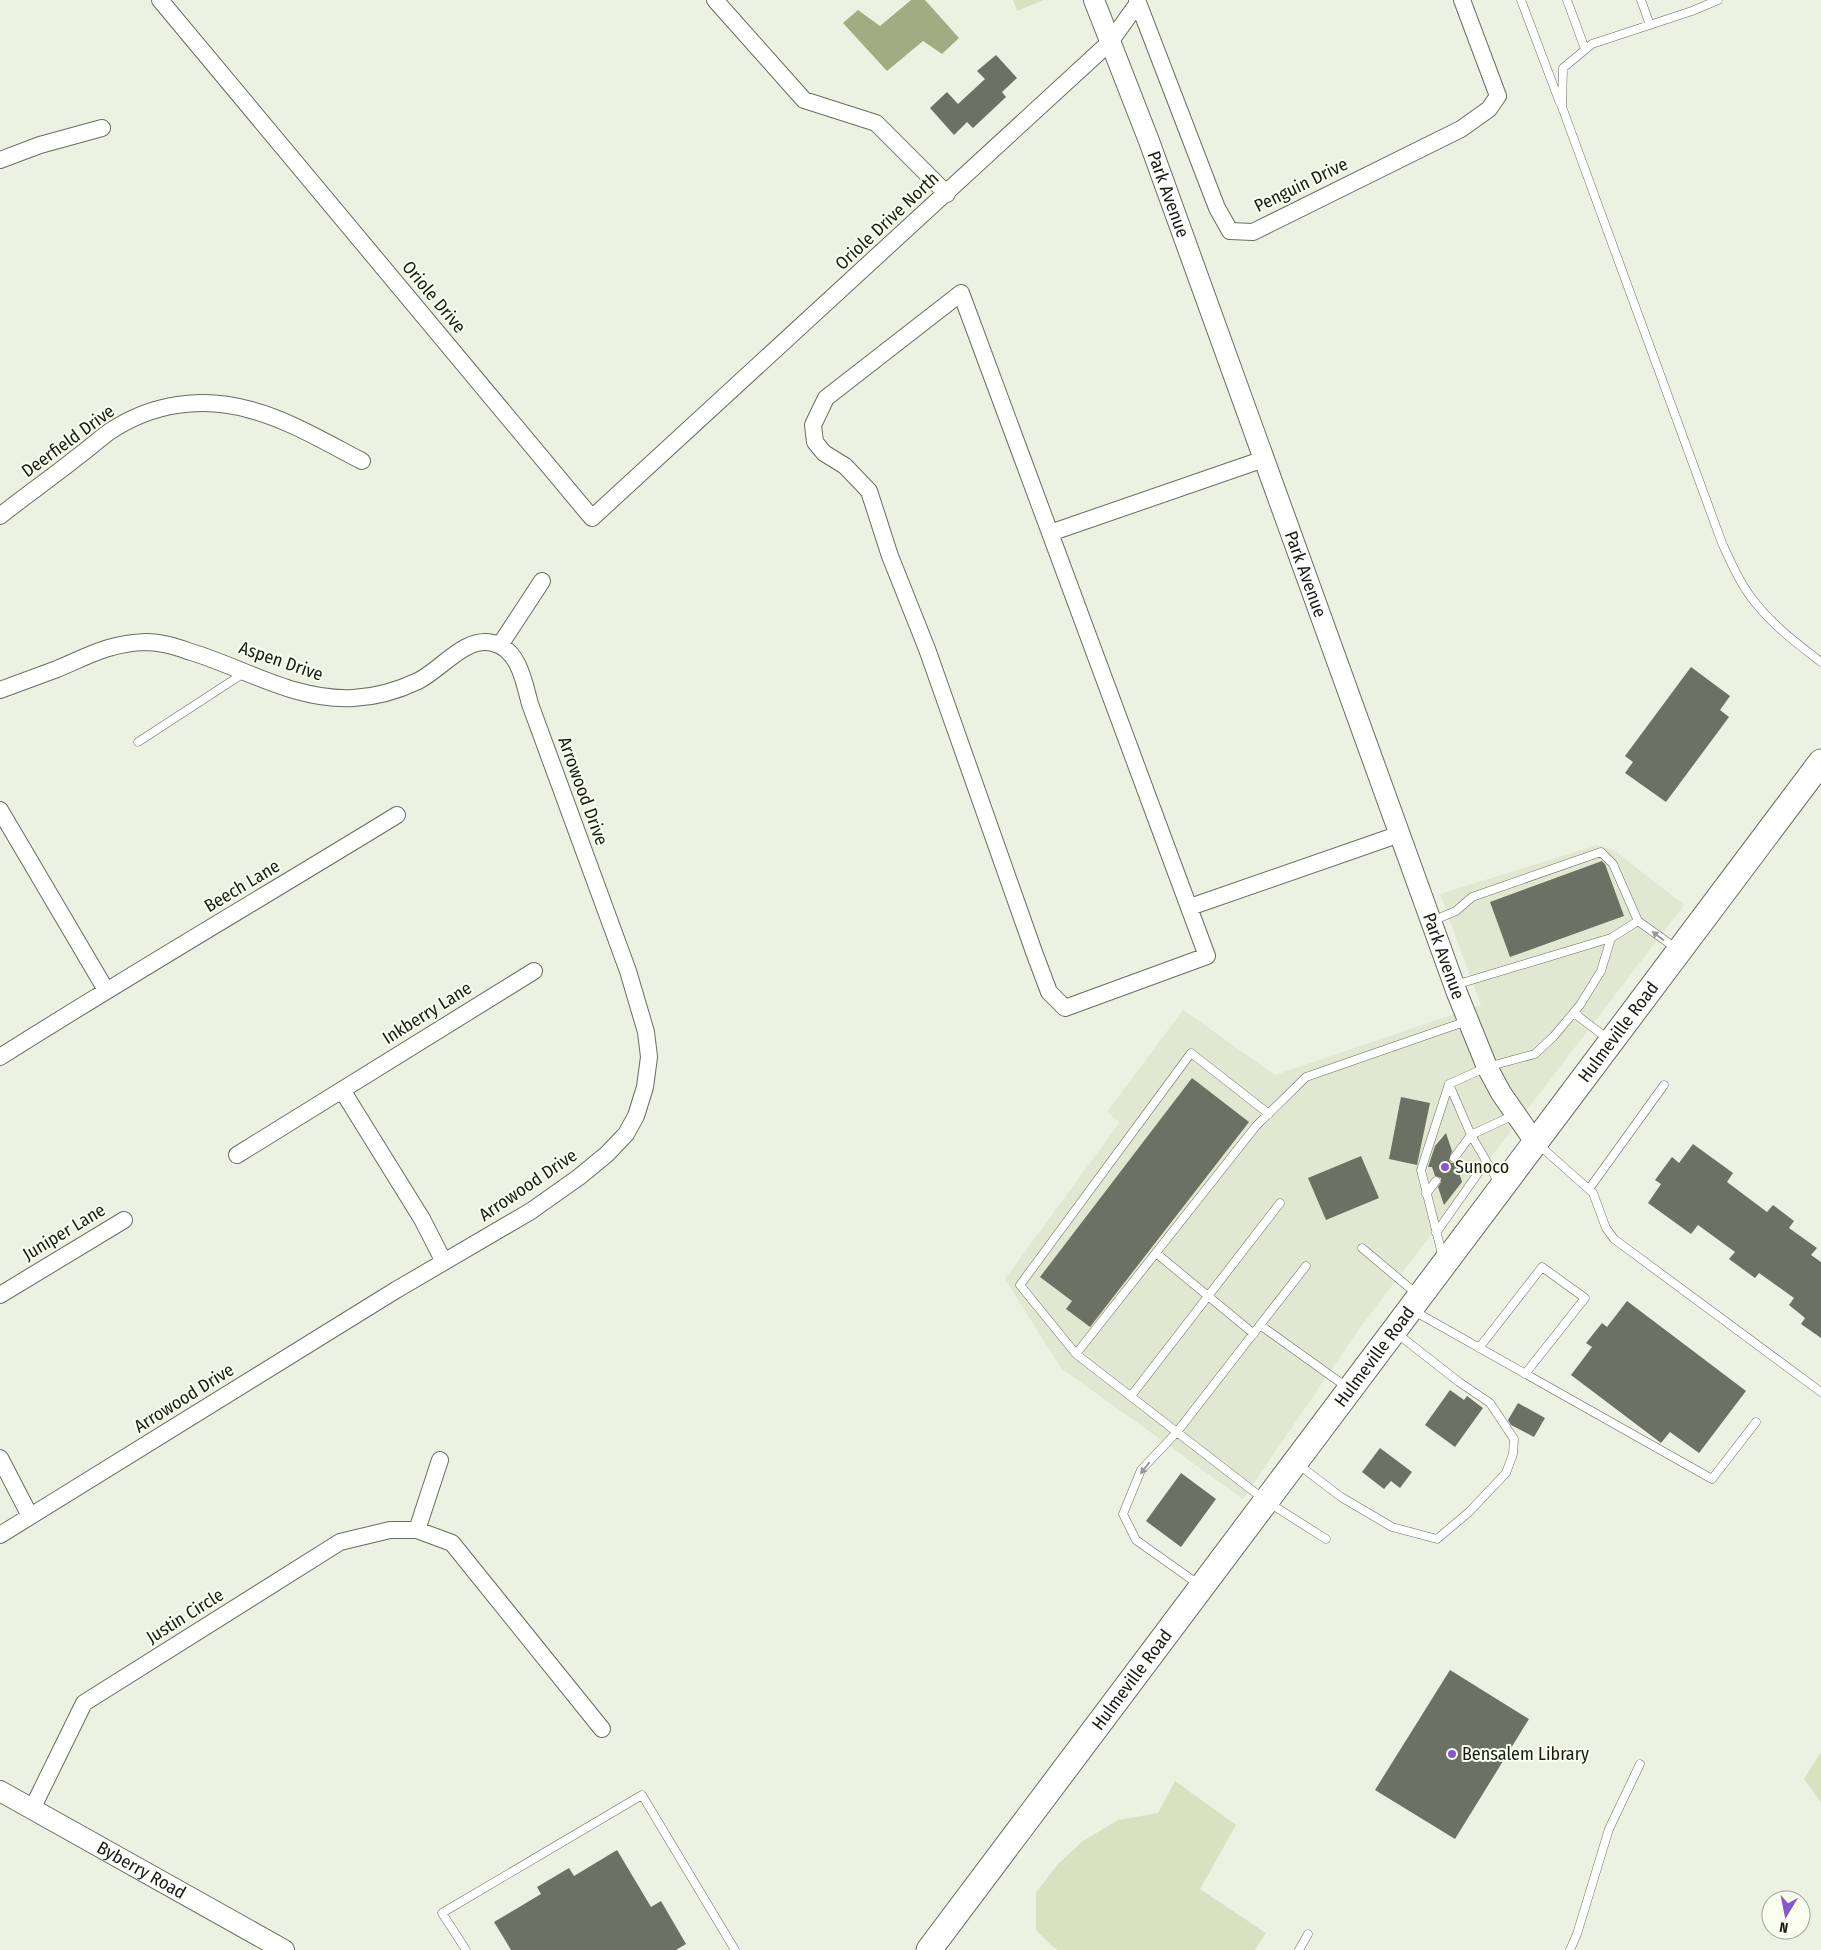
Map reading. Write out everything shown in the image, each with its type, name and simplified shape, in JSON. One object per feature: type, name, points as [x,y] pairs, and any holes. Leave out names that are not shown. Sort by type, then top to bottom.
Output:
[{"type":"main road","name":"Hulmeville Road","points":[[929,1950],[1821,762]]},
{"type":"street","points":[[715,0],[804,100],[876,123],[947,194]]},
{"type":"street","name":"Park Avenue","points":[[1094,0],[1149,141],[1454,986],[1487,1067],[1501,1093],[1535,1142]]},
{"type":"street","name":"Penguin Drive","points":[[1138,1],[1217,208],[1230,231],[1253,232],[1461,129],[1489,109],[1498,96],[1462,0]]},
{"type":"street","name":"Penguin Drive","points":[[1110,42],[1138,1]]},
{"type":"street","name":"Oriole Drive","points":[[168,3],[592,518],[691,428]]},
{"type":"street","name":"Oriole Drive North","points":[[691,428],[1110,42]]},
{"type":"street","points":[[0,160],[40,145],[102,128]]},
{"type":"street","points":[[961,293],[1050,533],[1190,906],[1207,956],[1065,1008],[1049,992],[926,649],[890,556],[869,491],[845,466],[824,453],[815,442],[813,425],[826,398],[961,293]]},
{"type":"street","name":"Deerfield Drive","points":[[0,516],[109,432],[138,415],[166,406],[192,402],[225,404],[253,410],[298,429],[362,461]]},
{"type":"street","points":[[1050,533],[1264,459]]},
{"type":"street","points":[[500,644],[542,582]]},
{"type":"street","name":"Aspen Drive","points":[[0,690],[94,652],[121,645],[146,642],[174,647],[218,660],[298,692],[320,697],[351,698],[398,690],[420,680],[441,667],[467,646],[480,642],[500,644]]},
{"type":"street","name":"Arrowood Drive","points":[[0,1535],[444,1262],[531,1211],[608,1154],[626,1134],[636,1116],[645,1087],[649,1057],[646,1032],[628,971],[530,704],[524,681],[515,659],[500,644]]},
{"type":"street","name":"Beech Lane","points":[[0,1057],[106,990],[397,815]]},
{"type":"street","points":[[3,820],[106,990]]},
{"type":"street","points":[[1190,906],[1400,834]]},
{"type":"street","name":"Inkberry Lane","points":[[237,1155],[534,970]]},
{"type":"street","points":[[342,1090],[422,1219],[444,1262]]},
{"type":"street","name":"Juniper Lane","points":[[0,1294],[124,1220]]},
{"type":"street","points":[[0,1458],[30,1516]]},
{"type":"street","points":[[417,1530],[440,1460]]},
{"type":"street","name":"Justin Circle","points":[[32,1809],[84,1703],[340,1542],[390,1530],[417,1530],[452,1543],[602,1729]]},
{"type":"street","name":"Byberry Road","points":[[0,1791],[284,1950]]},
{"type":"lane","points":[[1521,0],[1722,543],[1736,574],[1757,606],[1786,635],[1821,662]]},
{"type":"lane","points":[[1567,0],[1585,49]]},
{"type":"lane","points":[[1641,0],[1650,25]]},
{"type":"lane","points":[[1562,107],[1563,68],[1592,44],[1650,25],[1703,3],[1718,0]]},
{"type":"lane","points":[[138,742],[246,672]]},
{"type":"lane","points":[[1430,922],[1456,911],[1472,898],[1601,852],[1613,864],[1638,921],[1679,951]]},
{"type":"lane","points":[[1454,986],[1611,938],[1638,921]]},
{"type":"lane","points":[[1445,1262],[1421,1170],[1449,1084],[1487,1067],[1534,1054],[1554,1036],[1574,1012],[1601,971],[1611,938]]},
{"type":"lane","points":[[1574,1012],[1611,1041]]},
{"type":"lane","points":[[1076,1354],[1256,1126],[1306,1077],[1469,1020]]},
{"type":"lane","points":[[1269,1114],[1191,1052],[1020,1285],[1076,1354],[1266,1501],[1326,1539]]},
{"type":"lane","points":[[1449,1084],[1471,1135],[1502,1186]]},
{"type":"lane","points":[[1589,1189],[1664,1085]]},
{"type":"lane","points":[[1454,1158],[1471,1135],[1516,1114]]},
{"type":"lane","points":[[1535,1142],[1593,1193],[1606,1228],[1614,1239],[1821,1392]]},
{"type":"lane","points":[[1436,1233],[1486,1162]]},
{"type":"lane","points":[[1426,1194],[1436,1181]]},
{"type":"lane","points":[[1131,1396],[1280,1203]]},
{"type":"lane","points":[[1362,1248],[1415,1302],[1479,1348],[1712,1479],[1756,1422]]},
{"type":"lane","points":[[1156,1253],[1254,1334]]},
{"type":"lane","points":[[1202,1586],[1136,1540],[1124,1514],[1141,1470],[1177,1432],[1306,1266]]},
{"type":"lane","points":[[1479,1348],[1542,1267],[1585,1298],[1526,1374]]},
{"type":"lane","points":[[1260,1325],[1350,1390]]},
{"type":"lane","points":[[1295,1463],[1341,1497],[1392,1527],[1436,1539],[1468,1512],[1506,1472],[1513,1454],[1514,1439],[1490,1403],[1459,1382],[1394,1331]]},
{"type":"lane","points":[[1570,1950],[1577,1934],[1609,1829],[1640,1764]]},
{"type":"lane","points":[[466,1950],[442,1912],[642,1795],[735,1950]]},
{"type":"lane","points":[[1299,1950],[1308,1934]]},
{"type":"shaded area","points":[[911,0],[925,0],[959,38],[942,54],[923,41],[887,71],[843,23],[858,10],[880,26]]},
{"type":"shaded area","points":[[1013,0],[1044,0],[1017,11]]},
{"type":"shaded area","points":[[1598,845],[1615,851],[1684,905],[1359,1329],[1243,1499],[1061,1368],[1005,1279],[1120,1122],[1107,1112],[1183,1010],[1275,1075],[1481,1005],[1440,894]]},
{"type":"shaded area","points":[[1821,1752],[1821,1803],[1804,1779]]},
{"type":"shaded area","points":[[1175,1781],[1236,1825],[1200,1889],[1266,1933],[1255,1950],[1059,1950],[1052,1946],[1036,1930],[1036,1893],[1057,1865],[1083,1841],[1118,1820],[1158,1813]]},
{"type":"building","points":[[996,55],[1017,78],[1002,92],[1006,97],[973,128],[967,122],[954,135],[930,108],[947,92],[958,104],[985,79],[977,71]]},
{"type":"building","points":[[1691,667],[1730,696],[1720,710],[1729,717],[1666,802],[1625,773],[1633,762],[1625,756]]},
{"type":"building","points":[[1602,861],[1605,864],[1624,916],[1510,957],[1490,902]]},
{"type":"building","points":[[1192,1078],[1249,1122],[1090,1327],[1066,1309],[1072,1301],[1040,1277]]},
{"type":"building","points":[[1401,1097],[1430,1103],[1417,1165],[1389,1159]]},
{"type":"building","points":[[1446,1133],[1452,1151],[1449,1160],[1451,1163],[1456,1163],[1462,1182],[1444,1205],[1438,1187],[1441,1178],[1435,1176],[1432,1167],[1428,1167],[1435,1146]]},
{"type":"building","points":[[1693,1144],[1733,1173],[1727,1182],[1767,1212],[1773,1205],[1794,1221],[1789,1228],[1817,1248],[1811,1255],[1821,1262],[1821,1338],[1801,1324],[1805,1318],[1789,1305],[1794,1298],[1759,1273],[1755,1278],[1729,1259],[1735,1252],[1698,1225],[1691,1234],[1648,1203],[1661,1184],[1655,1180],[1672,1157],[1679,1163]]},
{"type":"building","points":[[1361,1156],[1379,1198],[1326,1220],[1308,1178]]},
{"type":"building","points":[[1627,1301],[1746,1391],[1699,1453],[1670,1432],[1661,1443],[1571,1375],[1592,1347],[1586,1343],[1602,1323],[1607,1327]]},
{"type":"building","points":[[1450,1390],[1464,1400],[1467,1396],[1483,1408],[1455,1447],[1425,1425]]},
{"type":"building","points":[[1518,1403],[1545,1418],[1534,1437],[1511,1425],[1508,1420]]},
{"type":"building","points":[[1380,1448],[1412,1472],[1400,1488],[1391,1481],[1384,1489],[1362,1472]]},
{"type":"building","points":[[1181,1473],[1216,1499],[1181,1547],[1146,1521]]},
{"type":"building","name":"Bensalem Library","points":[[1450,1670],[1529,1719],[1455,1839],[1375,1790]]},
{"type":"building","points":[[617,1850],[651,1907],[661,1901],[686,1944],[676,1950],[511,1950],[494,1922],[541,1894],[537,1887],[569,1868],[574,1876]]},
{"type":"place","name":"Sunoco","points":[[1445,1167]]},
{"type":"place","name":"Bensalem Library","points":[[1452,1754]]}]
